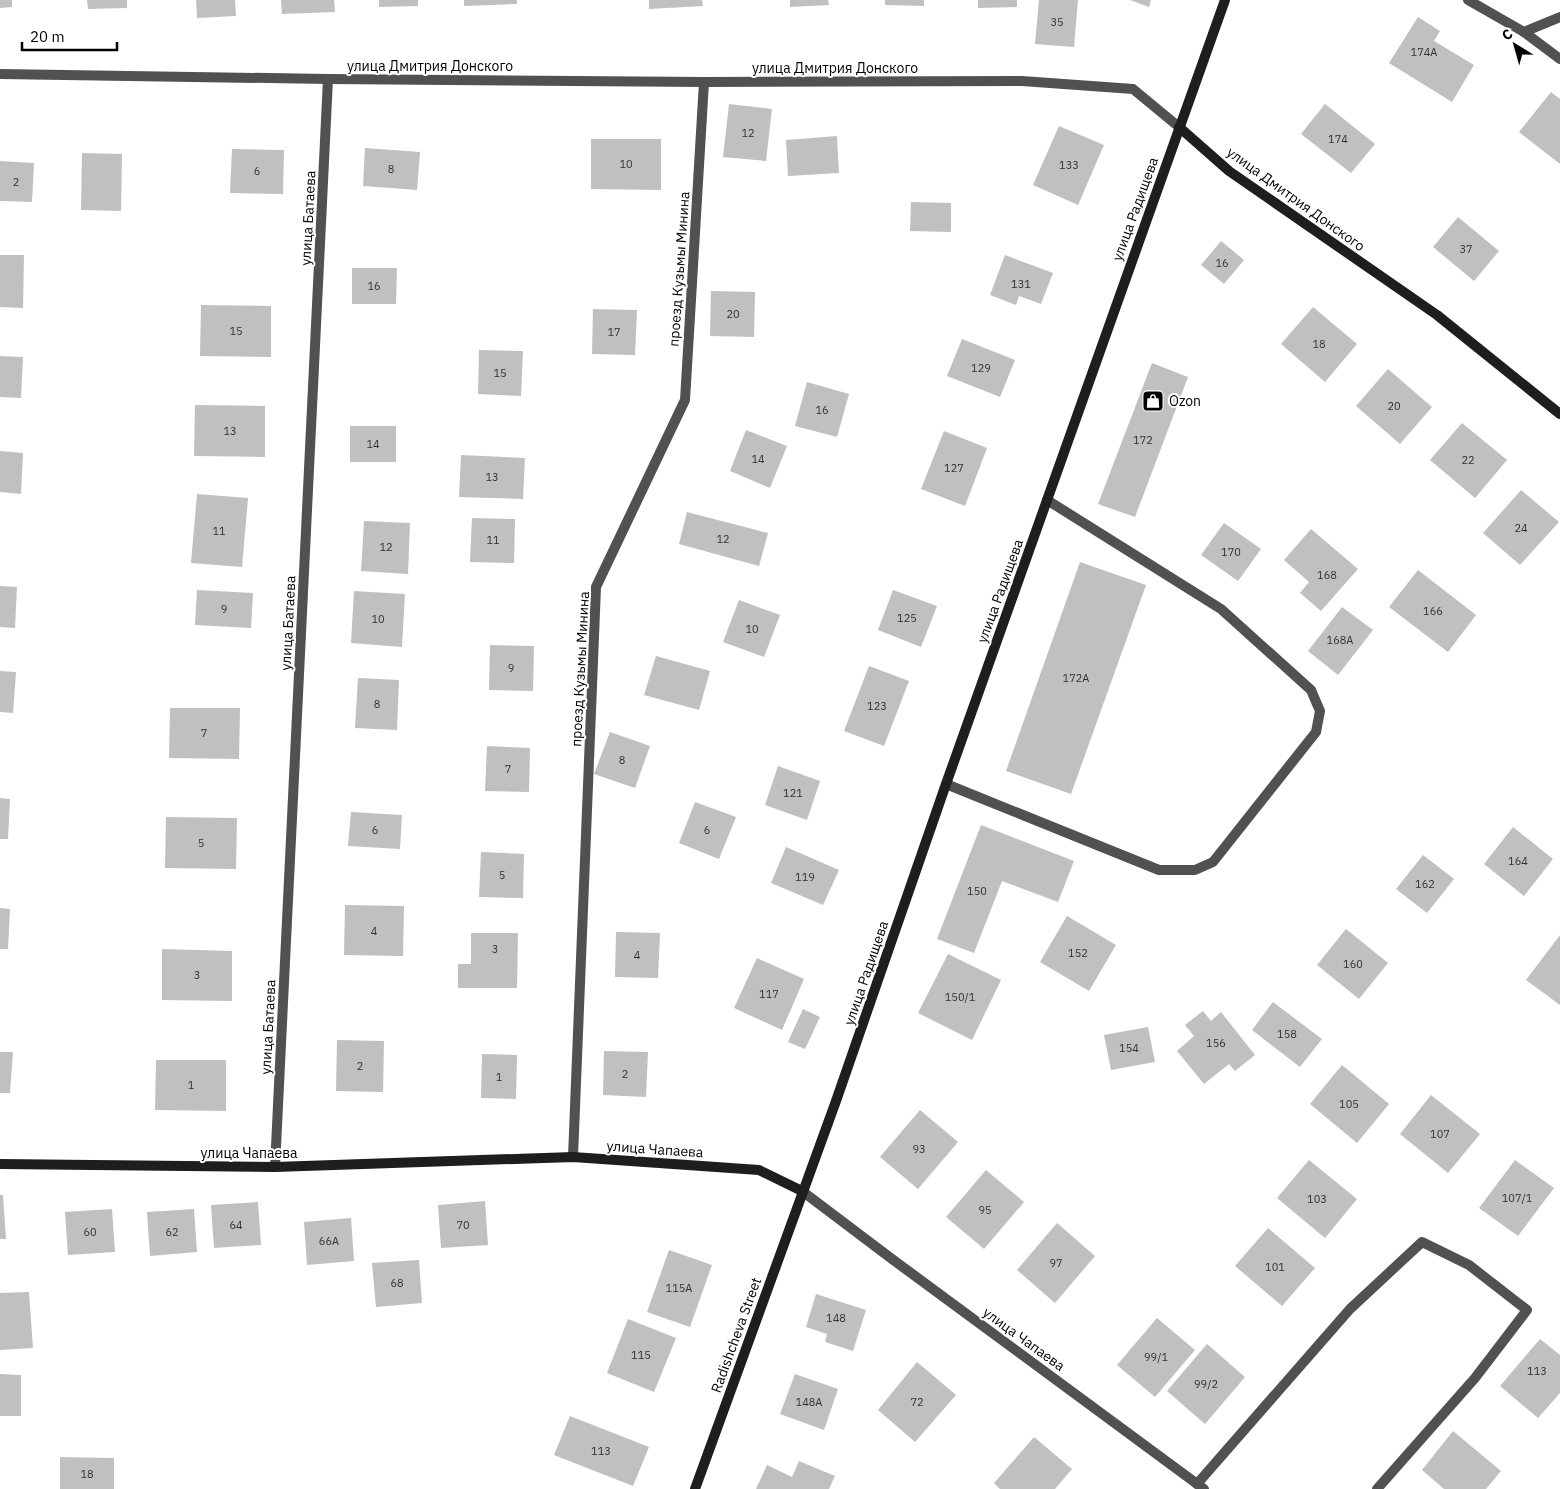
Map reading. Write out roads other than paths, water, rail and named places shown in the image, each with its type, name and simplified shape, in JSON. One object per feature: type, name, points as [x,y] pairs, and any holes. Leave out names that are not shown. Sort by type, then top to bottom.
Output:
[{"type":"main road","name":"улица Радищева","points":[[802,1191],[836,1101],[946,784],[1225,0]]},
{"type":"main road","name":"улица Дмитрия Донского","points":[[1179,127],[1229,171],[1437,315],[1560,414]]},
{"type":"main road","name":"улица Чапаева","points":[[0,1164],[275,1167],[572,1157],[759,1170],[802,1191]]},
{"type":"main road","name":"Radishcheva Street","points":[[694,1489],[802,1191]]},
{"type":"street","points":[[1468,0],[1524,32],[1560,60]]},
{"type":"street","points":[[1524,32],[1560,18]]},
{"type":"street","name":"улица Дмитрия Донского","points":[[0,74],[704,82],[1022,81],[1133,89],[1179,127]]},
{"type":"street","name":"улица Батаева","points":[[275,1167],[328,79]]},
{"type":"street","name":"проезд Кузьмы Минина","points":[[572,1157],[596,587],[685,400],[704,82]]},
{"type":"street","points":[[946,784],[1159,870],[1195,870],[1213,862],[1316,732],[1320,711],[1311,690],[1221,609],[1047,500]]},
{"type":"street","name":"улица Чапаева","points":[[802,1191],[1200,1486]]},
{"type":"street","points":[[1200,1486],[1350,1309],[1422,1242],[1469,1264],[1527,1310],[1475,1378],[1377,1489]]},
{"type":"place","name":"Ozon","points":[[1153,401]]}]
